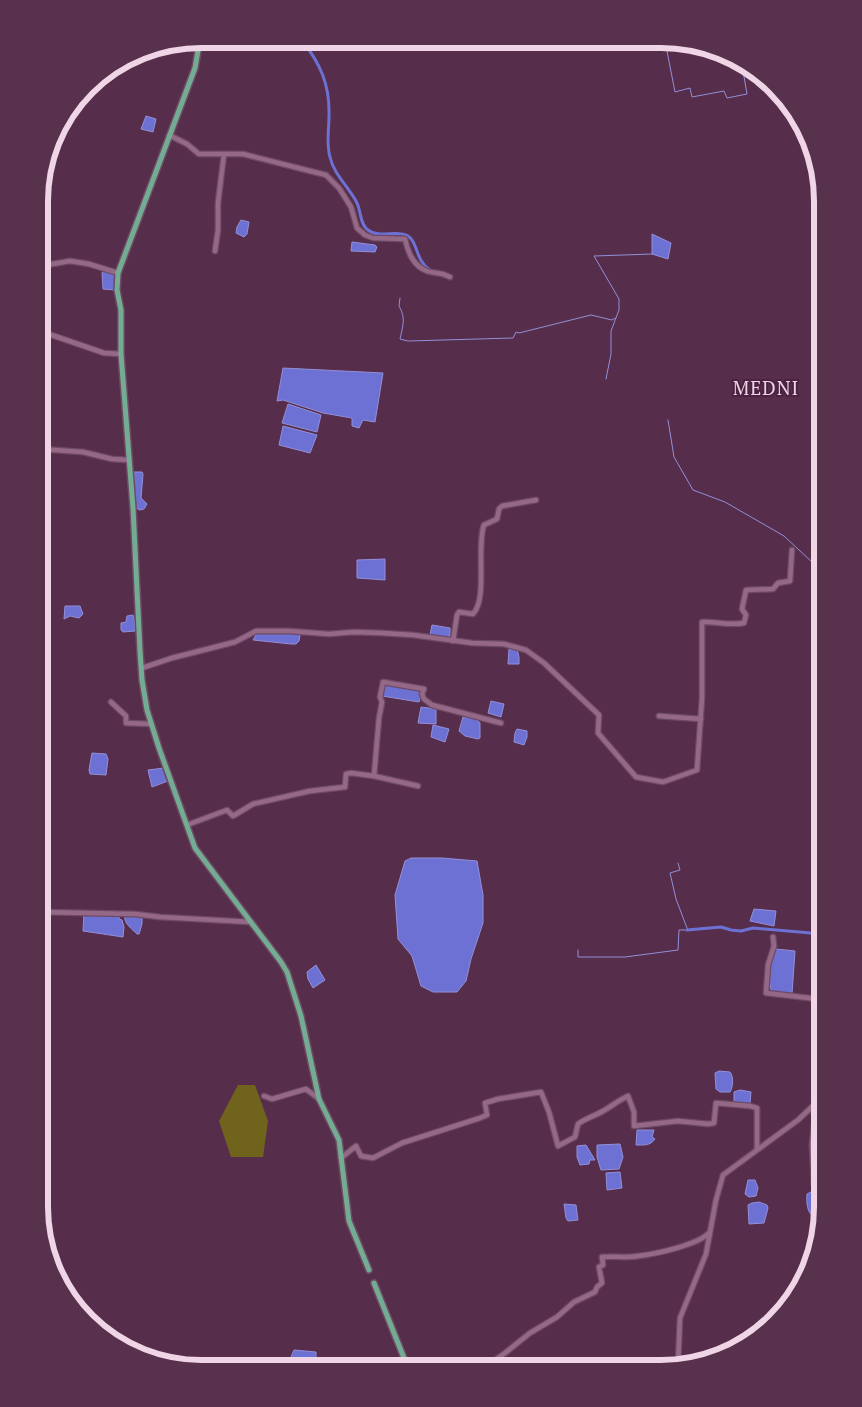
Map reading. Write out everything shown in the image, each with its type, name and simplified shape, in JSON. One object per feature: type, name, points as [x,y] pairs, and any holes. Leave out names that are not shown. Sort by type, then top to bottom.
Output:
[{"type":"main road","points":[[198,48],[195,68],[118,273],[117,290],[121,310],[121,354],[128,460],[133,508],[142,668],[147,710],[196,848],[287,972],[301,1016],[319,1099],[339,1140],[349,1221],[369,1270]]},
{"type":"main road","points":[[374,1284],[405,1360]]},
{"type":"street","points":[[169,135],[187,144],[199,154],[243,154],[326,174],[343,194],[351,207],[357,228],[365,235],[374,238],[404,239],[407,251],[414,262],[425,270],[440,272],[450,277]]},
{"type":"street","points":[[215,250],[224,154]]},
{"type":"street","points":[[48,265],[70,261],[89,264],[118,273]]},
{"type":"street","points":[[48,333],[104,352],[121,354]]},
{"type":"street","points":[[48,450],[83,452],[112,459],[128,460]]},
{"type":"street","points":[[453,641],[459,612],[472,614],[477,608],[481,586],[481,544],[484,525],[497,519],[499,509],[502,506],[536,500]]},
{"type":"street","points":[[142,668],[172,658],[235,642],[256,631],[329,634],[354,632],[382,633],[453,641],[504,644],[526,650],[544,663],[599,715],[598,733],[636,777],[663,782],[697,770],[701,719],[702,622],[712,621],[729,625],[744,624],[746,615],[742,609],[746,590],[773,589],[778,583],[790,581],[792,550]]},
{"type":"street","points":[[374,776],[382,702],[380,697],[383,682],[424,689],[422,694],[424,699],[432,705],[501,723]]},
{"type":"street","points":[[111,702],[126,716],[126,723],[152,724]]},
{"type":"street","points":[[658,716],[701,719]]},
{"type":"street","points":[[187,825],[227,810],[232,816],[253,804],[310,791],[345,787],[346,774],[351,773],[418,786]]},
{"type":"street","points":[[48,912],[135,914],[251,922]]},
{"type":"street","points":[[774,937],[774,946],[768,965],[766,993],[814,999]]},
{"type":"street","points":[[264,1096],[272,1101],[306,1089],[319,1099]]},
{"type":"street","points":[[341,1158],[356,1146],[361,1156],[373,1158],[402,1143],[480,1118],[487,1114],[485,1103],[541,1092],[549,1112],[558,1146],[575,1137],[578,1124],[586,1118],[602,1112],[628,1096],[634,1112],[634,1126],[678,1122],[714,1123],[716,1102],[757,1108],[757,1149]]},
{"type":"street","points":[[678,1358],[680,1318],[706,1254],[723,1175],[798,1120],[812,1107],[814,1114]]},
{"type":"street","points":[[814,1126],[812,1144],[814,1184]]},
{"type":"street","points":[[495,1360],[530,1333],[557,1317],[574,1302],[595,1292],[602,1283],[599,1267],[602,1265],[602,1258],[637,1256],[673,1248],[705,1237],[709,1233]]},
{"type":"shaded area","points":[[146,116],[156,119],[153,132],[141,129]]},
{"type":"shaded area","points":[[241,220],[249,222],[247,234],[244,237],[236,233]]},
{"type":"shaded area","points":[[652,234],[671,243],[668,259],[652,254]]},
{"type":"shaded area","points":[[352,242],[375,245],[377,247],[375,252],[351,251]]},
{"type":"shaded area","points":[[104,270],[115,273],[115,290],[103,289],[102,273]]},
{"type":"shaded area","points":[[283,368],[383,373],[375,422],[363,420],[359,428],[352,426],[352,418],[323,413],[283,400],[277,401]]},
{"type":"shaded area","points":[[288,404],[321,415],[317,432],[282,423]]},
{"type":"shaded area","points":[[283,426],[317,435],[310,453],[279,445]]},
{"type":"shaded area","points":[[134,472],[142,472],[143,474],[141,498],[147,504],[144,509],[139,510],[135,506]]},
{"type":"shaded area","points":[[385,559],[385,580],[357,578],[357,560]]},
{"type":"shaded area","points":[[65,606],[80,606],[83,614],[79,618],[70,616],[64,619]]},
{"type":"shaded area","points":[[133,615],[135,631],[123,632],[121,630],[121,623],[126,622],[127,616]]},
{"type":"shaded area","points":[[432,625],[450,628],[450,637],[430,635]]},
{"type":"shaded area","points":[[257,633],[297,633],[300,635],[299,641],[296,644],[291,644],[253,640]]},
{"type":"shaded area","points":[[509,649],[517,649],[519,664],[508,664]]},
{"type":"shaded area","points":[[384,684],[423,690],[419,702],[382,696]]},
{"type":"shaded area","points":[[491,701],[504,704],[501,717],[488,713]]},
{"type":"shaded area","points":[[421,707],[436,709],[436,724],[418,723]]},
{"type":"shaded area","points":[[463,717],[476,719],[480,723],[480,738],[465,736],[459,731]]},
{"type":"shaded area","points":[[433,725],[449,729],[445,742],[431,737]]},
{"type":"shaded area","points":[[517,729],[527,731],[524,745],[514,742]]},
{"type":"shaded area","points":[[92,753],[106,754],[108,759],[106,775],[90,774]]},
{"type":"shaded area","points":[[164,768],[168,781],[152,787],[148,770]]},
{"type":"shaded area","points":[[411,858],[477,861],[483,895],[483,923],[466,981],[457,992],[433,992],[421,986],[412,956],[398,939],[395,895],[405,861]]},
{"type":"shaded area","points":[[754,909],[776,911],[774,926],[750,921]]},
{"type":"shaded area","points":[[84,913],[119,915],[119,919],[122,920],[124,927],[123,937],[83,931]]},
{"type":"shaded area","points":[[125,915],[142,918],[139,934],[128,926],[125,921]]},
{"type":"shaded area","points":[[776,949],[795,951],[792,994],[772,992],[770,988],[770,970]]},
{"type":"shaded area","points":[[316,965],[325,980],[313,988],[308,979],[307,972]]},
{"type":"shaded area","points":[[719,1071],[730,1072],[733,1082],[730,1092],[720,1092],[716,1089],[715,1073]]},
{"type":"shaded area","points":[[238,1085],[255,1085],[268,1121],[263,1157],[231,1157],[219,1121]]},
{"type":"shaded area","points":[[740,1090],[751,1092],[750,1104],[734,1102],[734,1092]]},
{"type":"shaded area","points":[[637,1130],[654,1130],[652,1137],[655,1139],[649,1144],[636,1145]]},
{"type":"shaded area","points":[[620,1144],[623,1157],[619,1169],[601,1170],[597,1157],[597,1145]]},
{"type":"shaded area","points":[[586,1145],[595,1160],[590,1160],[589,1164],[580,1165],[577,1157],[577,1146]]},
{"type":"shaded area","points":[[620,1172],[622,1188],[607,1190],[606,1173]]},
{"type":"shaded area","points":[[748,1180],[755,1180],[758,1188],[756,1196],[749,1197],[745,1194]]},
{"type":"shaded area","points":[[814,1191],[814,1216],[809,1211],[807,1194]]},
{"type":"shaded area","points":[[759,1202],[767,1205],[768,1208],[764,1223],[749,1224],[748,1205]]},
{"type":"shaded area","points":[[564,1204],[576,1205],[578,1220],[568,1221]]},
{"type":"shaded area","points":[[294,1350],[316,1352],[316,1360],[291,1360]]},
{"type":"waterway","points":[[308,48],[314,57],[326,84],[329,104],[328,147],[332,163],[357,203],[363,225],[372,233],[399,233],[408,236],[414,242],[425,266],[430,270]]},
{"type":"waterway","points":[[666,48],[675,92],[690,88],[692,97],[724,91],[727,98],[747,94],[743,72]]},
{"type":"waterway","points":[[606,379],[611,354],[611,331],[619,310],[619,299],[594,256],[652,254]]},
{"type":"waterway","points":[[400,298],[399,306],[403,314],[400,339],[408,341],[513,338],[516,332],[519,333],[591,315],[612,320],[615,318]]},
{"type":"waterway","points":[[668,420],[674,457],[693,490],[725,502],[784,536],[812,562],[814,579]]},
{"type":"waterway","points":[[678,863],[680,870],[670,873],[676,899],[687,928],[690,931]]},
{"type":"waterway","points":[[687,930],[721,927],[741,931],[753,928],[814,933]]},
{"type":"waterway","points":[[578,950],[578,957],[625,957],[678,950],[679,930],[687,930]]},
{"type":"district","name":"MEDNI","points":[[766,388]]}]
